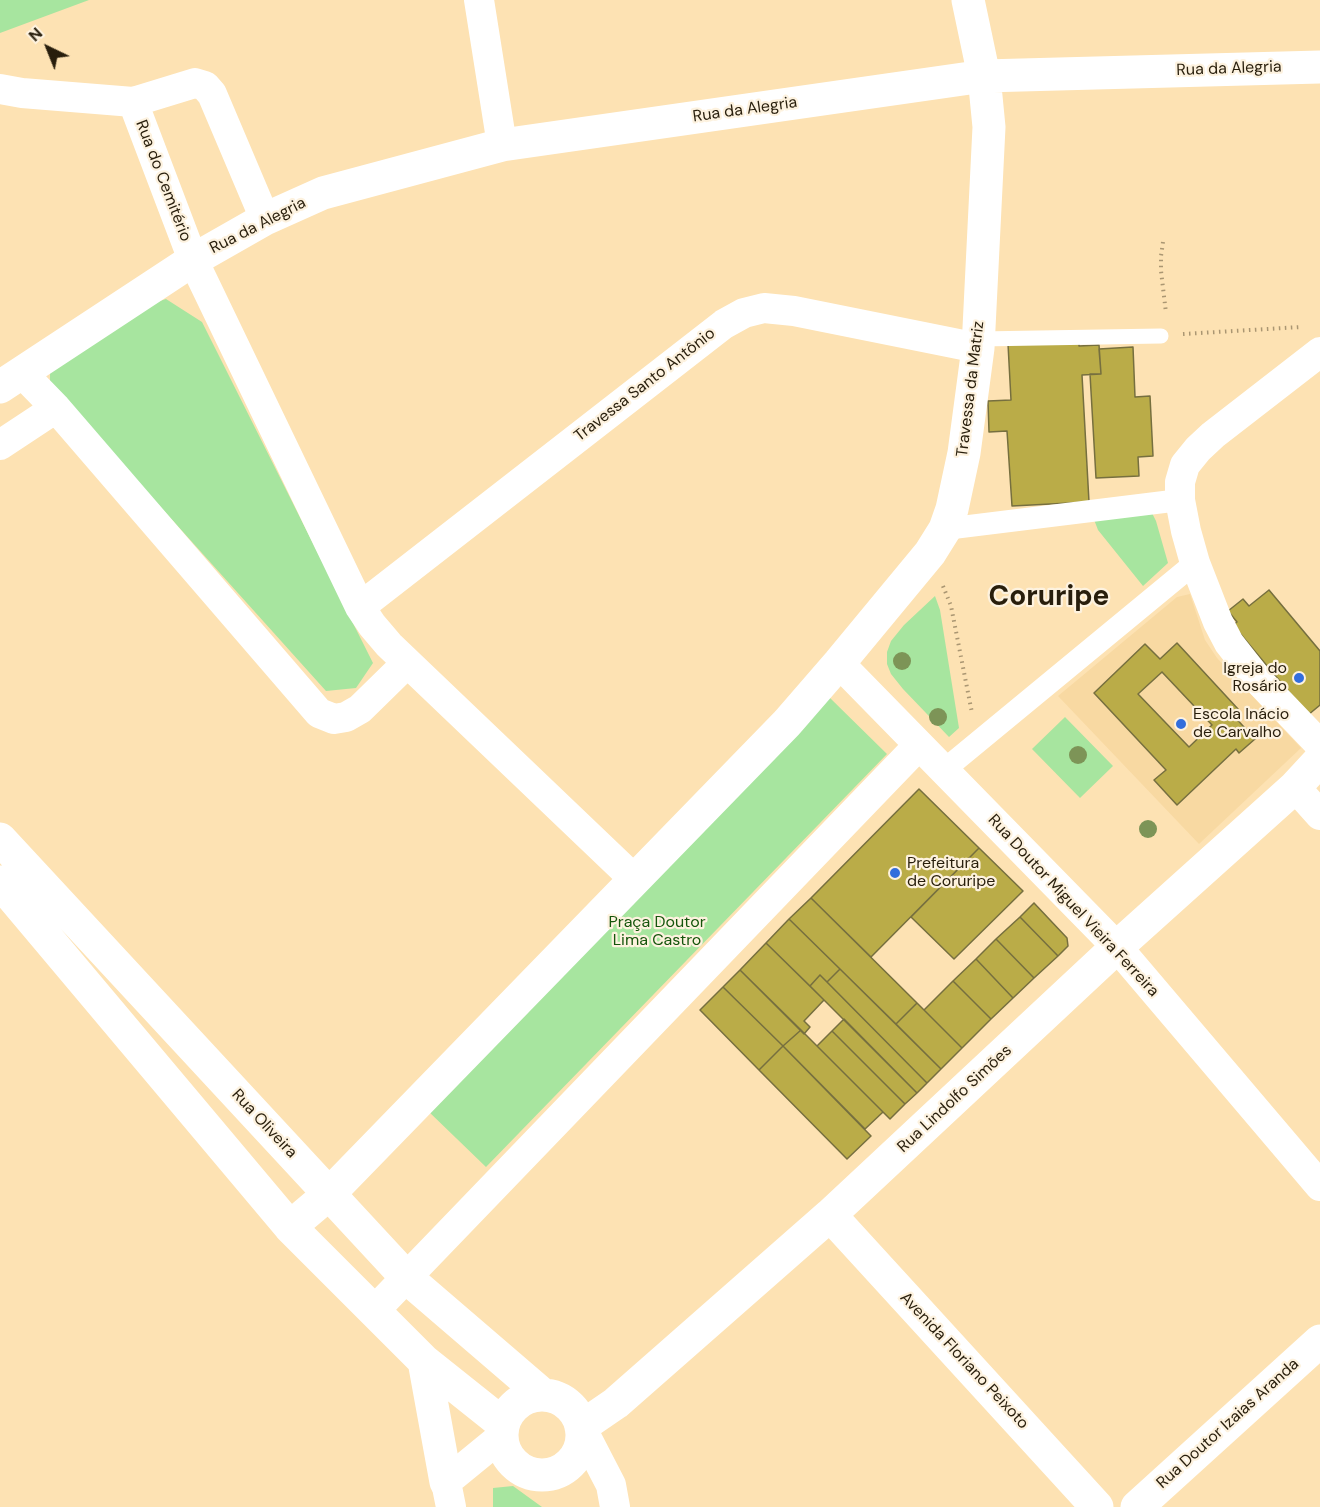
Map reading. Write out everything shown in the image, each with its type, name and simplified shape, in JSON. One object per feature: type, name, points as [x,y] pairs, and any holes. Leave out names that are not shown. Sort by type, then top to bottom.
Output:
[{"type":"street","points":[[479,0],[502,145]]},
{"type":"street","name":"Travessa da Matriz","points":[[839,663],[930,553],[945,529],[952,509],[964,453],[979,344],[989,127],[984,76],[968,0]]},
{"type":"street","name":"Rua da Alegria","points":[[11,379],[194,260],[265,219],[323,193],[502,145],[984,76],[1320,67]]},
{"type":"street","name":"Rua do Cemitério","points":[[0,89],[22,93],[133,102],[195,83],[206,87],[212,94],[265,219]]},
{"type":"street","name":"Rua do Cemitério","points":[[133,102],[194,260],[360,607],[372,626],[407,663],[634,879]]},
{"type":"street","name":"Travessa Santo Antônio","points":[[360,607],[724,324],[744,313],[764,308],[794,311],[979,344]]},
{"type":"street","points":[[1314,339],[1198,449],[1185,465],[1180,482],[1180,500],[1195,563],[1218,622],[1229,643],[1258,680],[1320,745]]},
{"type":"street","points":[[11,379],[56,408],[319,713],[334,719],[346,717],[360,709],[407,663]]},
{"type":"street","points":[[0,445],[56,408]]},
{"type":"street","points":[[945,529],[1180,500]]},
{"type":"street","points":[[944,770],[1195,563]]},
{"type":"street","points":[[290,1227],[329,1194],[787,723],[839,663]]},
{"type":"street","name":"Rua Doutor Miguel Vieira Ferreira","points":[[839,663],[1117,947],[1320,1186]]},
{"type":"street","points":[[374,1311],[919,745]]},
{"type":"street","name":"Rua Lindolfo Simões","points":[[582,1427],[616,1402],[830,1215],[1117,947],[1295,787],[1320,760]]},
{"type":"street","points":[[1295,787],[1320,815]]},
{"type":"street","name":"Rua Oliveira","points":[[0,839],[407,1278],[542,1394]]},
{"type":"street","points":[[0,882],[290,1227],[424,1361],[502,1431],[504,1450],[510,1461],[521,1470],[533,1474],[546,1475],[559,1472],[570,1464],[578,1453],[582,1440],[582,1427]]},
{"type":"street","name":"Avenida Floriano Peixoto","points":[[830,1215],[1097,1507]]},
{"type":"street","name":"Rua Doutor Izaias Aranda","points":[[1137,1507],[1320,1341]]},
{"type":"street","points":[[424,1361],[448,1494]]},
{"type":"street","points":[[448,1494],[502,1431],[508,1412],[516,1403],[528,1396],[542,1394],[568,1403],[577,1414],[611,1485],[615,1507]]},
{"type":"lane","points":[[979,344],[1165,335]]},
{"type":"path","points":[[1163,242],[1161,271],[1165,335],[1314,339]]},
{"type":"path","points":[[940,583],[945,589],[951,606],[979,742]]},
{"type":"shaded area","name":"Escola Inácio de Carvalho","points":[[1190,594],[1205,640],[1217,658],[1301,748],[1199,844],[1058,696],[1177,597]]},
{"type":"green space","points":[[0,0],[89,0],[0,33]]},
{"type":"green space","points":[[166,299],[202,322],[373,663],[356,688],[326,691],[50,384],[50,371],[135,309]]},
{"type":"green space","points":[[1152,513],[1168,563],[1143,586],[1098,530],[1093,517]]},
{"type":"green space","points":[[935,596],[940,610],[959,728],[949,737],[903,689],[891,674],[887,664],[887,652],[891,641],[904,625]]},
{"type":"green space","name":"Praça Doutor Lima Castro","points":[[829,697],[887,754],[486,1167],[427,1110]]},
{"type":"green space","points":[[1065,717],[1113,766],[1080,798],[1032,749]]},
{"type":"green space","points":[[513,1486],[542,1507],[493,1507],[493,1488]]},
{"type":"building","points":[[1079,340],[1079,346],[1099,345],[1101,374],[1082,375],[1089,502],[1012,506],[1007,431],[989,432],[988,401],[1011,400],[1008,344]]},
{"type":"building","points":[[1133,347],[1135,397],[1150,396],[1153,456],[1138,457],[1139,476],[1096,478],[1090,374],[1101,374],[1099,349]]},
{"type":"building","name":"Igreja do Rosário","points":[[1269,590],[1320,651],[1320,705],[1308,715],[1233,625],[1237,622],[1228,611],[1243,599],[1249,606]]},
{"type":"building","points":[[1177,643],[1238,709],[1232,714],[1255,739],[1239,753],[1236,749],[1177,805],[1154,780],[1166,770],[1094,693],[1145,644],[1160,659]],"holes":[[[1162,672],[1212,725],[1189,747],[1138,694]]]},
{"type":"building","name":"Prefeitura de Coruripe","points":[[919,789],[979,848],[871,957],[811,898]]},
{"type":"building","points":[[979,848],[1023,891],[954,959],[911,917]]},
{"type":"building","points":[[811,898],[917,1003],[896,1024],[789,919]]},
{"type":"building","points":[[1034,903],[1067,938],[1068,946],[1058,956],[1020,917]]},
{"type":"building","points":[[1020,917],[1058,956],[1034,978],[996,939]]},
{"type":"building","points":[[789,919],[840,969],[827,982],[820,975],[810,986],[766,943]]},
{"type":"building","points":[[996,939],[1034,978],[1013,998],[976,959]]},
{"type":"building","points":[[766,943],[824,1000],[804,1021],[810,1027],[804,1034],[740,970]]},
{"type":"building","points":[[976,959],[1013,998],[991,1019],[953,981]]},
{"type":"building","points":[[840,969],[941,1069],[927,1083],[827,982]]},
{"type":"building","points":[[740,970],[801,1030],[783,1046],[723,987]]},
{"type":"building","points":[[820,975],[927,1083],[917,1093],[810,986]]},
{"type":"building","points":[[953,981],[991,1019],[962,1048],[924,1010]]},
{"type":"building","points":[[723,987],[783,1046],[759,1070],[700,1010]]},
{"type":"building","points":[[917,1003],[962,1048],[941,1069],[896,1024]]},
{"type":"building","points":[[844,1019],[917,1093],[905,1104],[832,1031]]},
{"type":"building","points":[[801,1030],[883,1112],[865,1129],[783,1046]]},
{"type":"building","points":[[832,1031],[905,1104],[890,1119],[817,1046]]},
{"type":"building","points":[[783,1046],[871,1136],[847,1159],[759,1070]]},
{"type":"place","name":"Igreja do Rosário","points":[[1299,678]]},
{"type":"place","name":"Escola Inácio de Carvalho","points":[[1181,724]]},
{"type":"place","name":"Prefeitura de Coruripe","points":[[895,873]]},
{"type":"district","name":"Coruripe","points":[[1049,598]]}]
